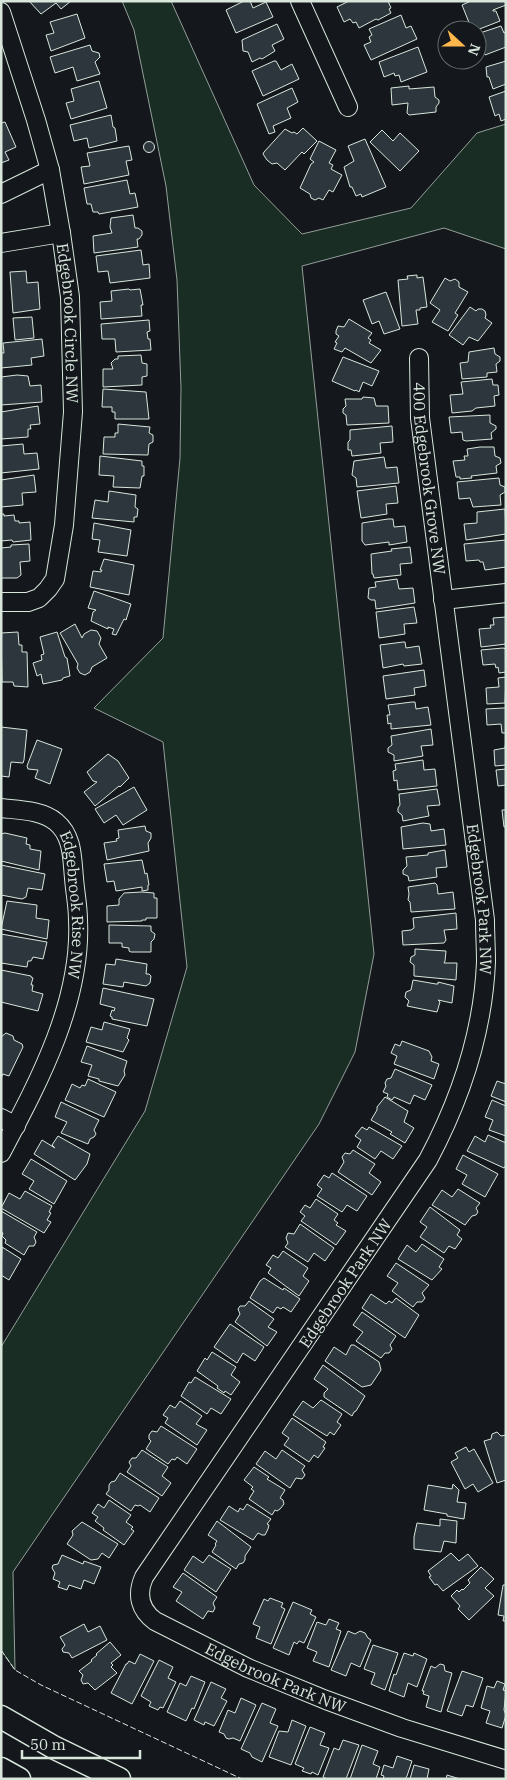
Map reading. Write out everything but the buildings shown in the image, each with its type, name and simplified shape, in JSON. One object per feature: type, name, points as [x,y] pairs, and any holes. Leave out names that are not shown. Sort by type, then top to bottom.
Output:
[{"type":"main road","points":[[1,1717],[55,1748],[119,1779]]},
{"type":"main road","points":[[1,1769],[19,1779]]},
{"type":"street","points":[[300,1],[348,107]]},
{"type":"street","name":"Edgebrook Circle NW","points":[[1,12],[50,170],[70,297],[73,412],[71,456],[55,579],[39,598],[28,602],[1,602]]},
{"type":"street","points":[[1,194],[50,170]]},
{"type":"street","points":[[1,243],[61,234]]},
{"type":"street","name":"400 Edgebrook Grove NW","points":[[419,358],[420,418],[443,600]]},
{"type":"street","points":[[443,600],[506,593]]},
{"type":"street","name":"Edgebrook Park NW","points":[[443,600],[485,920],[486,963],[480,1014],[466,1076],[453,1110],[428,1160],[144,1577],[139,1593],[145,1612],[155,1621],[248,1668],[326,1700],[402,1728],[506,1760]]},
{"type":"street","name":"Edgebrook Rise NW","points":[[1,808],[26,811],[47,817],[65,832],[70,845],[78,921],[76,957],[70,994],[57,1037],[46,1062],[8,1122],[1,1153]]},
{"type":"green space","points":[[122,1],[171,1],[254,185],[302,234],[411,208],[477,133],[506,124],[506,249],[444,228],[302,266],[374,954],[355,1052],[319,1124],[13,1572],[15,1670],[1,1650],[1,1347],[145,1111],[187,967],[163,742],[94,708],[163,638],[180,458],[181,388],[177,280],[166,186],[134,30]]},
{"type":"fence","points":[[1,1650],[15,1670],[41,1685],[242,1779]]}]
